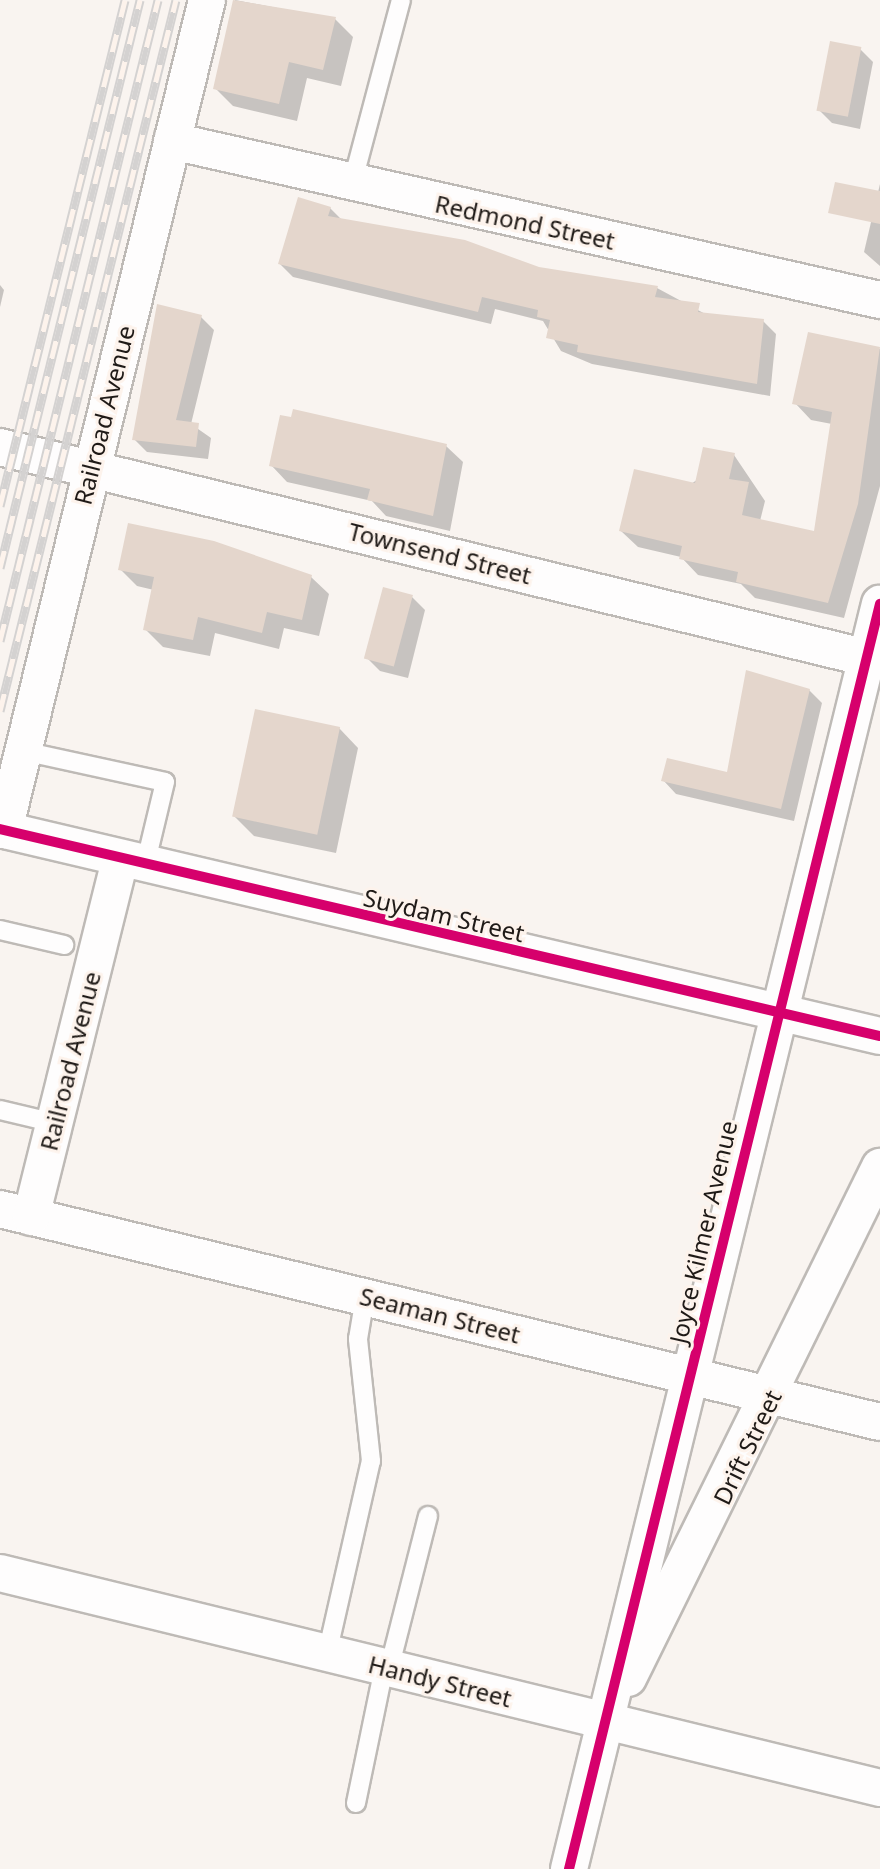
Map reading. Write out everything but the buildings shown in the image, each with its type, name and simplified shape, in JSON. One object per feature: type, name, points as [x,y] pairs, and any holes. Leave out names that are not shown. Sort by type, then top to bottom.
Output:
[{"type":"street","name":"Railroad Avenue","points":[[1,837],[207,0]]},
{"type":"street","name":"Redmond Street","points":[[172,141],[352,184],[880,300]]},
{"type":"street","name":"Townsend Street","points":[[0,447],[874,659]]},
{"type":"street","name":"Joyce Kilmer Avenue","points":[[569,1869],[776,1014],[874,659],[880,604]]},
{"type":"street","name":"Suydam Street","points":[[1,837],[133,862],[880,1036]]},
{"type":"street","name":"Railroad Avenue","points":[[16,1213],[55,1123],[133,862]]},
{"type":"street","name":"Drift Street","points":[[604,1721],[772,1396],[880,1167]]},
{"type":"street","name":"Seaman Street","points":[[16,1213],[880,1422]]},
{"type":"street","name":"Handy Street","points":[[0,1573],[880,1788]]},
{"type":"lane","points":[[352,184],[401,0]]},
{"type":"lane","points":[[23,751],[165,782],[133,862]]},
{"type":"lane","points":[[0,930],[64,945]]},
{"type":"lane","points":[[0,1110],[55,1123]]},
{"type":"lane","points":[[327,1654],[371,1461],[358,1339],[365,1297]]},
{"type":"lane","points":[[356,1803],[387,1668],[428,1516]]},
{"type":"railway","points":[[0,506],[125,0]]},
{"type":"railway","points":[[0,568],[140,0]]},
{"type":"railway","points":[[0,641],[158,0]]},
{"type":"railway","points":[[0,711],[176,0]]},
{"type":"cycle path","points":[[569,1869],[880,604]]},
{"type":"cycle path","points":[[0,829],[880,1036]]}]
